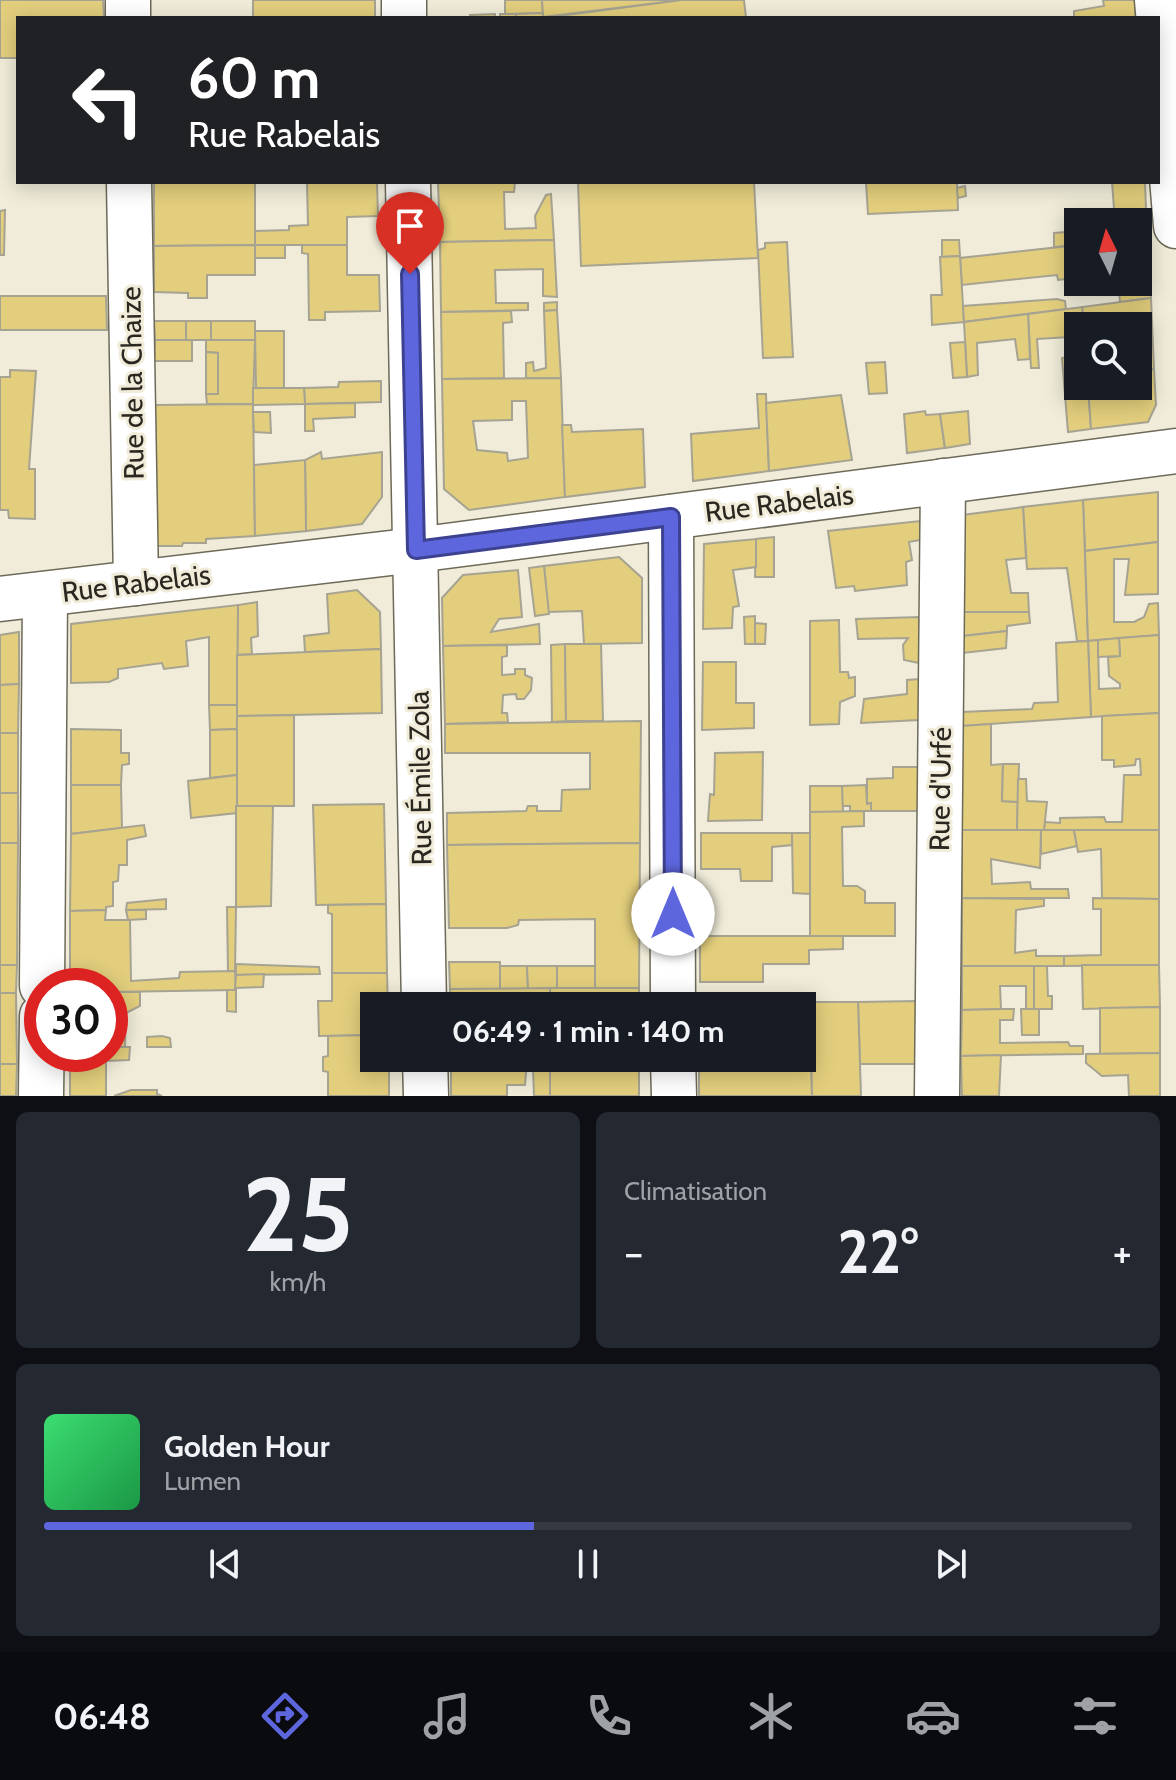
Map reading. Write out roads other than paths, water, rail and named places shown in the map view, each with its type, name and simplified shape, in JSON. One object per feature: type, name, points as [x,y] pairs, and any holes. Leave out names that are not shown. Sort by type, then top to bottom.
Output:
[{"type":"street","points":[[1160,36],[1176,226]]},
{"type":"street","name":"Rue de la Chaize","points":[[129,184],[136,583]]},
{"type":"street","name":"Rue Émile Zola","points":[[408,184],[424,992]]},
{"type":"street","name":"Rue Rabelais","points":[[0,599],[416,550],[1176,451]]},
{"type":"street","name":"Rue d'Urfé","points":[[937,1096],[943,481]]},
{"type":"street","points":[[671,517],[673,992]]},
{"type":"street","points":[[42,968],[45,594]]},
{"type":"street","points":[[41,1072],[41,1096]]},
{"type":"street","points":[[425,1072],[426,1096]]},
{"type":"street","points":[[673,1072],[674,1096]]}]
